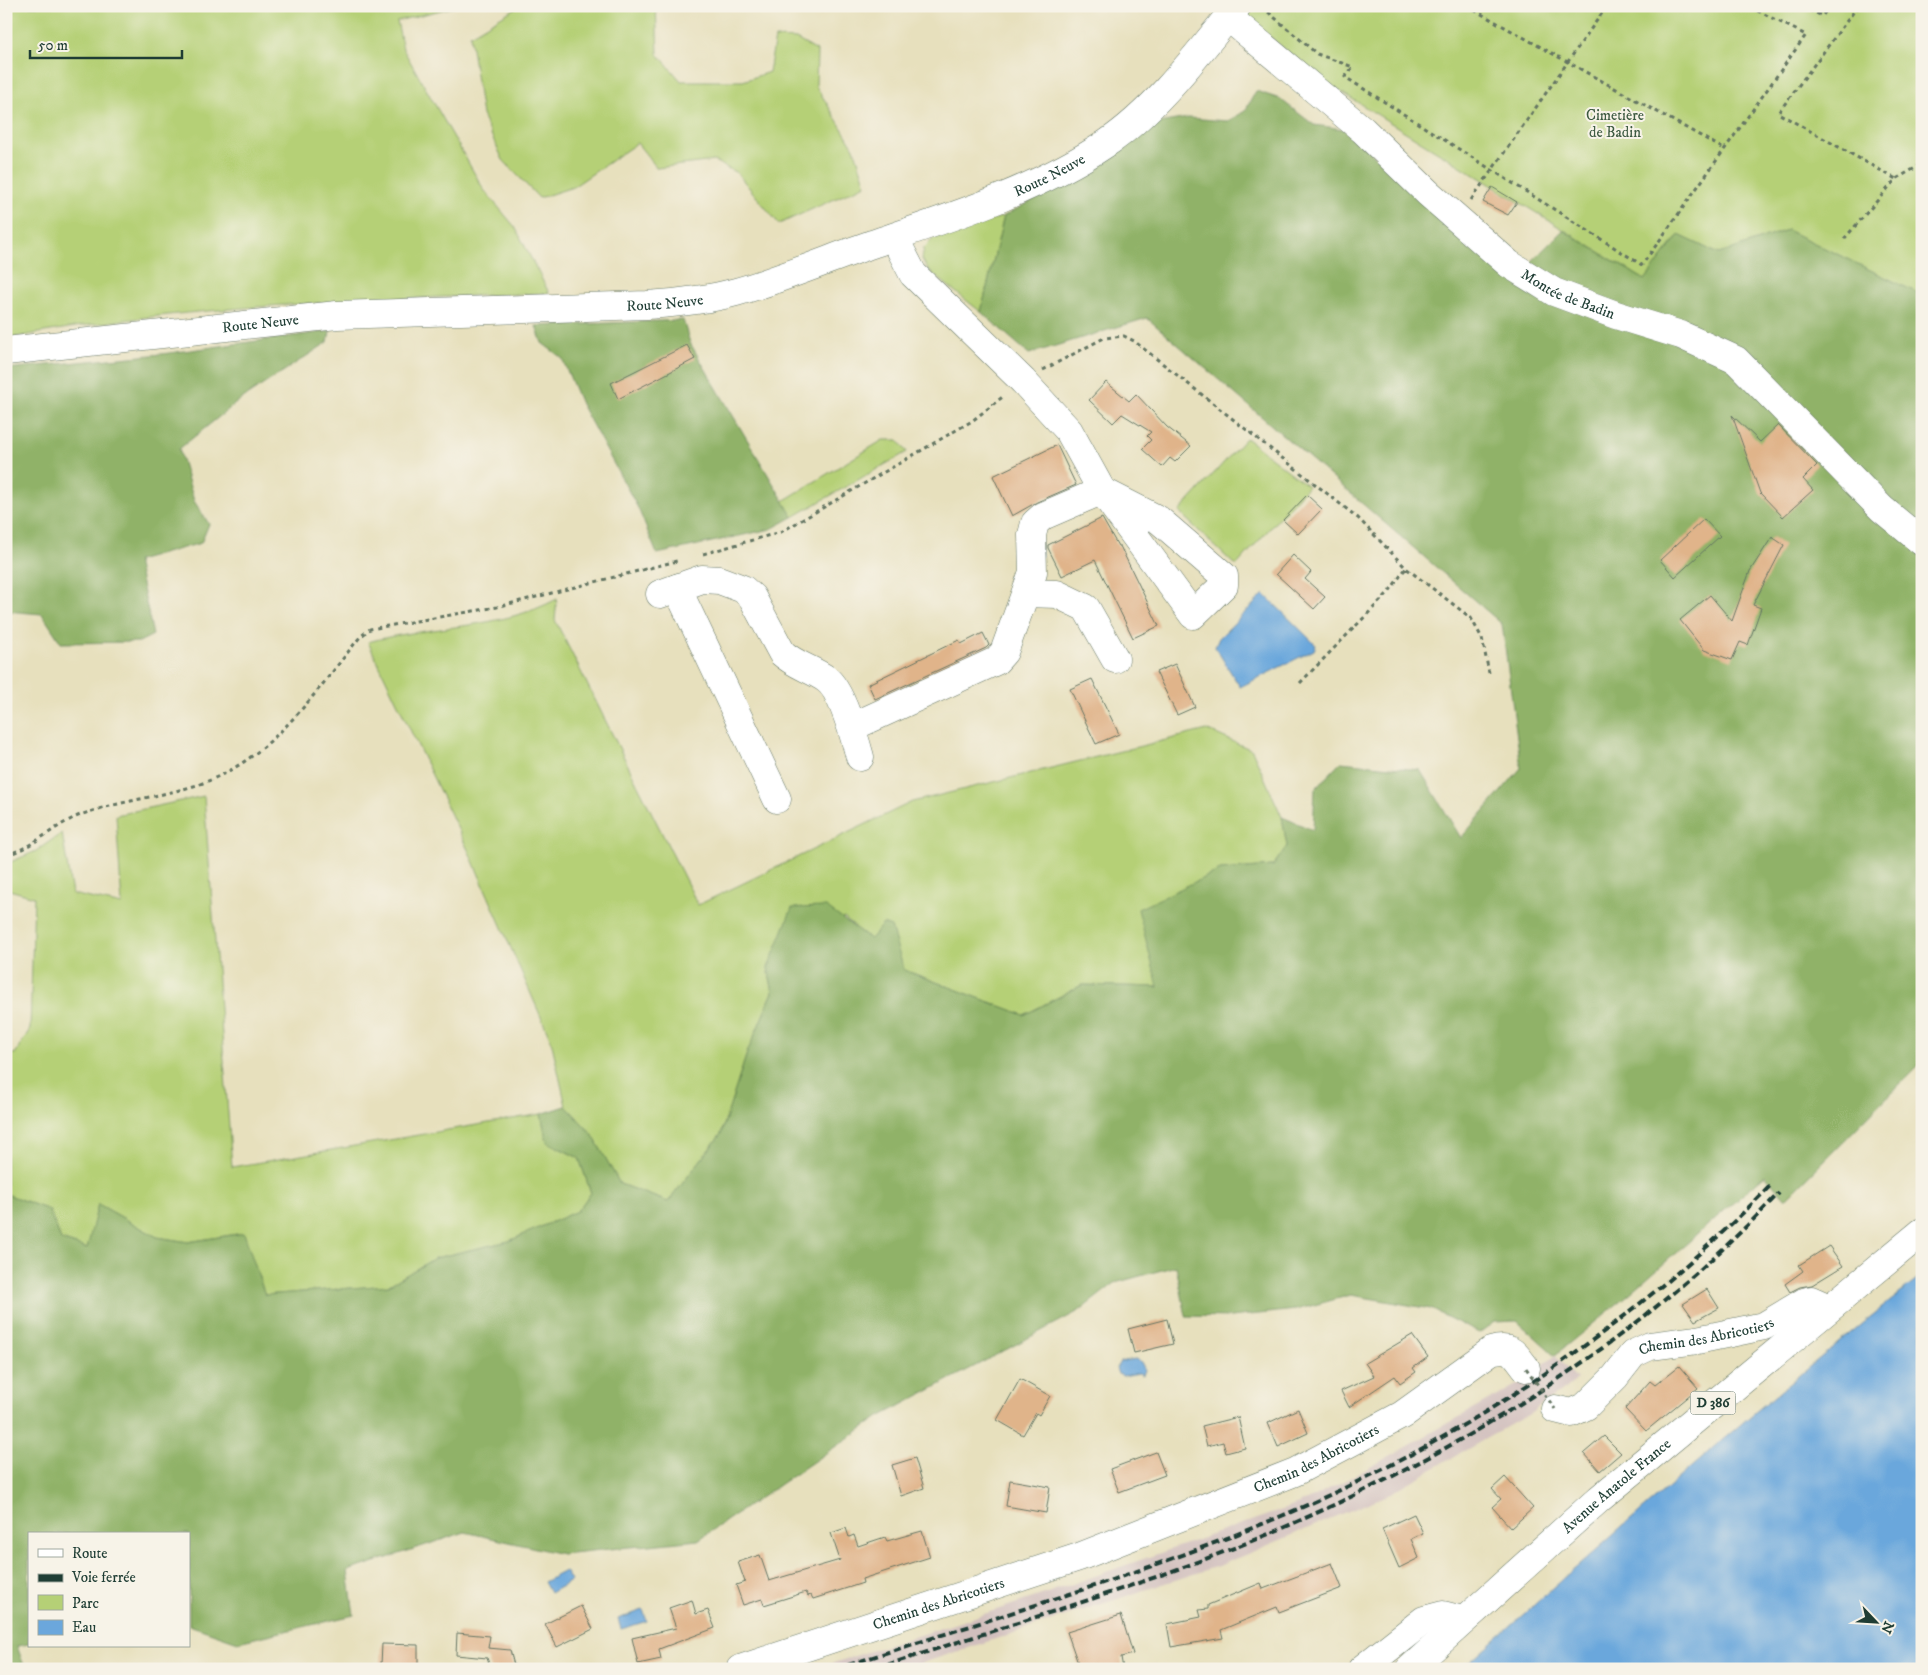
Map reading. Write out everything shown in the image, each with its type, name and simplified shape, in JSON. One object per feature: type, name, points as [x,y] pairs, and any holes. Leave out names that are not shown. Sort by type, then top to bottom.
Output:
[{"type":"street","name":"Montée de Badin","points":[[1233,12],[1363,130],[1457,219],[1509,264],[1554,292],[1616,315],[1681,334],[1736,360],[1882,509],[1922,542]]},
{"type":"street","name":"Route Neuve","points":[[6,351],[337,315],[686,302],[737,292],[1023,188],[1065,168],[1108,142],[1159,96],[1233,12]]},
{"type":"street","points":[[852,727],[996,661],[1004,652],[1032,572],[1032,535],[1035,523],[1043,516],[1098,492],[1160,520],[1224,576],[1224,585],[1193,615],[1098,492],[1069,431],[1024,381],[919,282],[907,264],[894,236]]},
{"type":"street","points":[[777,799],[668,591],[702,579],[719,580],[743,588],[752,597],[782,653],[789,660],[826,679],[832,685],[852,727],[860,758]]},
{"type":"street","points":[[1026,593],[1057,594],[1086,608],[1115,659]]},
{"type":"street","name":"D 386","points":[[1829,1308],[1922,1232]]},
{"type":"street","name":"Chemin des Abricotiers","points":[[1556,1409],[1571,1413],[1586,1406],[1615,1377],[1633,1354],[1650,1346],[1698,1340],[1764,1326],[1804,1302],[1811,1300],[1829,1308]]},
{"type":"street","name":"Avenue Anatole France","points":[[1410,1669],[1599,1499],[1829,1308]]},
{"type":"street","name":"Chemin des Abricotiers","points":[[740,1669],[1079,1557],[1296,1472],[1402,1415],[1491,1351],[1503,1347],[1512,1350],[1526,1368]]},
{"type":"street","points":[[1362,1669],[1424,1620],[1443,1615],[1463,1620]]},
{"type":"path","points":[[1273,6],[1268,12],[1316,54],[1352,67],[1345,77],[1642,265],[1806,35],[1748,6]]},
{"type":"path","points":[[1467,6],[1724,149]]},
{"type":"path","points":[[1457,219],[1606,6]]},
{"type":"path","points":[[1802,6],[1822,16],[1830,6]]},
{"type":"path","points":[[1858,6],[1778,113],[1896,179]]},
{"type":"path","points":[[1844,239],[1896,179],[1922,164]]},
{"type":"path","points":[[698,555],[782,532],[972,421],[1024,381],[1104,338],[1124,336],[1134,341],[1358,518],[1406,568],[1471,618],[1482,638],[1489,673]]},
{"type":"path","points":[[6,855],[22,850],[80,815],[198,784],[225,773],[253,756],[294,720],[360,637],[370,629],[497,607],[679,560]]},
{"type":"path","points":[[1300,682],[1388,593],[1406,568]]},
{"type":"path","points":[[1526,1368],[1556,1409]]},
{"type":"shaded area","points":[[1555,1355],[1577,1380],[1531,1413],[1387,1495],[1221,1565],[904,1669],[815,1669],[1030,1599],[1299,1504],[1365,1470],[1520,1383]]},
{"type":"green space","points":[[6,6],[457,6],[397,21],[403,49],[484,190],[515,227],[549,293],[345,301],[209,311],[73,327],[6,339]]},
{"type":"green space","points":[[519,6],[656,6],[658,54],[681,81],[743,81],[769,72],[775,38],[796,39],[817,51],[816,86],[854,148],[866,185],[779,224],[737,173],[714,161],[657,168],[637,143],[573,187],[539,198],[503,160],[482,115],[470,35]]},
{"type":"green space","name":"Cimetière de Badin","points":[[1255,6],[1922,6],[1922,295],[1787,230],[1719,254],[1679,235],[1645,280],[1323,81],[1246,17]]},
{"type":"green space","points":[[1256,91],[1280,99],[1314,125],[1343,129],[1521,280],[1533,260],[1563,230],[1645,280],[1679,235],[1719,254],[1787,230],[1922,295],[1922,1062],[1786,1199],[1765,1175],[1628,1295],[1555,1355],[1517,1321],[1494,1322],[1479,1333],[1431,1309],[1351,1295],[1296,1310],[1231,1317],[1186,1316],[1176,1266],[1115,1283],[1079,1311],[879,1417],[698,1540],[562,1554],[465,1532],[348,1571],[354,1615],[238,1642],[190,1625],[190,1532],[28,1532],[28,1644],[17,1646],[25,1669],[6,1669],[6,1194],[49,1210],[61,1240],[87,1249],[98,1204],[157,1237],[188,1242],[244,1233],[265,1295],[389,1285],[435,1258],[509,1241],[577,1211],[591,1193],[579,1158],[547,1142],[541,1114],[566,1106],[592,1134],[620,1184],[668,1202],[721,1134],[747,1053],[773,992],[768,968],[792,908],[826,907],[870,939],[883,924],[891,927],[904,970],[1024,1015],[1082,985],[1158,987],[1138,909],[1220,870],[1273,866],[1287,846],[1282,817],[1313,830],[1315,789],[1341,762],[1420,770],[1461,838],[1521,768],[1502,624],[1147,318],[1029,354],[981,312],[1004,216],[1058,186],[1099,167],[1158,123],[1188,118],[1228,121],[1245,111]]},
{"type":"green space","points":[[1004,216],[981,312],[928,270],[922,259],[924,248],[934,238]]},
{"type":"green space","points":[[683,320],[690,343],[793,517],[771,529],[657,554],[638,508],[581,404],[562,358],[542,343],[536,326]]},
{"type":"green space","points":[[330,331],[328,342],[240,400],[179,449],[194,501],[209,524],[201,543],[137,561],[153,635],[139,642],[61,643],[42,614],[6,611],[6,369],[162,354]]},
{"type":"green space","points":[[1246,438],[1308,486],[1236,566],[1179,512]]},
{"type":"green space","points":[[883,440],[898,440],[907,452],[793,517],[783,501]]},
{"type":"green space","points":[[557,599],[555,620],[698,905],[912,802],[1207,730],[1252,750],[1282,817],[1287,846],[1273,866],[1220,870],[1158,987],[1082,985],[1024,1015],[904,970],[883,924],[870,940],[844,918],[768,968],[773,992],[747,1053],[721,1134],[668,1202],[620,1184],[592,1134],[566,1106],[551,1040],[469,852],[368,642],[415,632],[488,622],[535,609]]},
{"type":"green space","points":[[204,796],[232,1167],[541,1114],[547,1142],[579,1158],[591,1193],[577,1211],[509,1241],[435,1258],[389,1285],[265,1295],[243,1233],[188,1242],[157,1237],[98,1204],[88,1249],[61,1240],[49,1210],[6,1194],[6,1053],[15,1054],[30,1029],[34,897],[6,889],[6,864],[36,851],[62,833],[72,894],[122,905],[116,815]]},
{"type":"water","points":[[1264,594],[1316,645],[1314,650],[1240,687],[1215,647],[1219,638]]},
{"type":"water","points":[[1922,1276],[1922,1669],[1462,1669],[1746,1420]]},
{"type":"water","points":[[1135,1359],[1141,1362],[1145,1370],[1143,1375],[1139,1373],[1123,1376],[1118,1374],[1116,1368],[1120,1362]]},
{"type":"water","points":[[565,1571],[571,1581],[550,1593],[544,1582]]},
{"type":"water","points":[[643,1610],[647,1621],[621,1629],[618,1619]]},
{"type":"building","points":[[1492,187],[1517,202],[1508,215],[1483,202]]},
{"type":"building","points":[[687,345],[695,359],[618,399],[611,383]]},
{"type":"building","points":[[1106,382],[1129,401],[1136,394],[1167,427],[1191,446],[1175,462],[1170,458],[1162,467],[1142,449],[1151,440],[1147,436],[1151,432],[1122,414],[1113,423],[1089,400]]},
{"type":"building","points":[[1732,415],[1760,442],[1778,425],[1817,465],[1803,479],[1813,490],[1783,517],[1760,493]]},
{"type":"building","points":[[1057,445],[1076,485],[1037,502],[1012,516],[993,476]]},
{"type":"building","points":[[1307,495],[1322,509],[1298,534],[1283,520]]},
{"type":"building","points":[[1102,518],[1118,546],[1120,546],[1159,626],[1133,638],[1095,560],[1062,576],[1048,548],[1048,545]]},
{"type":"building","points":[[1704,519],[1720,536],[1675,577],[1660,560]]},
{"type":"building","points":[[1772,537],[1784,545],[1753,605],[1761,608],[1748,645],[1740,642],[1732,660],[1704,650],[1680,620],[1710,595],[1732,621],[1750,571]]},
{"type":"building","points":[[1293,555],[1311,572],[1305,579],[1325,597],[1314,609],[1276,574]]},
{"type":"building","points":[[983,633],[989,645],[986,648],[875,699],[868,684],[959,640],[961,644]]},
{"type":"building","points":[[1175,664],[1195,707],[1177,715],[1156,672]]},
{"type":"building","points":[[1092,679],[1119,734],[1096,744],[1070,689]]},
{"type":"building","points":[[1829,1246],[1843,1266],[1812,1285],[1800,1287],[1790,1292],[1785,1284],[1803,1271],[1799,1265]]},
{"type":"building","points":[[1707,1289],[1719,1308],[1695,1321],[1683,1304]]},
{"type":"building","points":[[1167,1319],[1173,1344],[1134,1353],[1128,1329]]},
{"type":"building","points":[[1412,1335],[1428,1357],[1413,1368],[1416,1372],[1400,1383],[1395,1376],[1349,1407],[1341,1391],[1374,1376],[1365,1363]]},
{"type":"building","points":[[1679,1366],[1698,1388],[1646,1431],[1625,1409],[1650,1381],[1655,1385]]},
{"type":"building","points":[[1020,1379],[1050,1396],[1039,1415],[1036,1413],[1023,1435],[997,1420]]},
{"type":"building","points":[[1298,1409],[1308,1433],[1278,1447],[1268,1423]]},
{"type":"building","points":[[1238,1417],[1245,1448],[1226,1453],[1223,1442],[1207,1446],[1202,1426]]},
{"type":"building","points":[[1604,1436],[1621,1453],[1600,1471],[1584,1453]]},
{"type":"building","points":[[1156,1452],[1165,1475],[1119,1492],[1110,1469]]},
{"type":"building","points":[[915,1458],[924,1488],[901,1496],[892,1465]]},
{"type":"building","points":[[1505,1477],[1533,1508],[1511,1528],[1492,1507],[1501,1499],[1492,1489]]},
{"type":"building","points":[[1010,1480],[1050,1487],[1046,1513],[1006,1506]]},
{"type":"building","points":[[1414,1514],[1423,1533],[1411,1539],[1419,1558],[1399,1568],[1382,1529]]},
{"type":"building","points":[[846,1528],[849,1537],[854,1535],[858,1546],[885,1537],[887,1541],[922,1531],[930,1557],[862,1579],[863,1583],[813,1599],[806,1592],[764,1605],[762,1599],[743,1605],[736,1585],[745,1582],[738,1562],[760,1555],[769,1581],[840,1560],[831,1533]]},
{"type":"building","points":[[1332,1563],[1342,1588],[1279,1612],[1277,1607],[1221,1630],[1223,1638],[1171,1647],[1167,1624],[1201,1617],[1199,1610],[1208,1609],[1208,1605],[1261,1583],[1263,1589]]},
{"type":"building","points":[[692,1600],[696,1614],[708,1610],[715,1628],[659,1649],[661,1659],[638,1664],[632,1638],[676,1628],[669,1608]]},
{"type":"building","points":[[581,1606],[593,1629],[557,1647],[545,1624]]},
{"type":"building","points":[[1121,1615],[1133,1654],[1121,1657],[1123,1669],[1080,1669],[1067,1632]]},
{"type":"building","points":[[457,1633],[490,1636],[488,1648],[510,1650],[515,1669],[491,1669],[487,1658],[456,1655]]},
{"type":"building","points":[[382,1644],[418,1645],[418,1667],[381,1665]]},
{"type":"railway","points":[[836,1669],[1056,1599],[1218,1541],[1272,1520],[1409,1456],[1475,1418],[1538,1378],[1600,1334],[1659,1288],[1716,1238],[1771,1185]]},
{"type":"railway","points":[[875,1669],[1179,1569],[1278,1530],[1347,1499],[1415,1464],[1482,1427],[1546,1387],[1608,1344],[1668,1297],[1725,1247],[1779,1193]]}]
